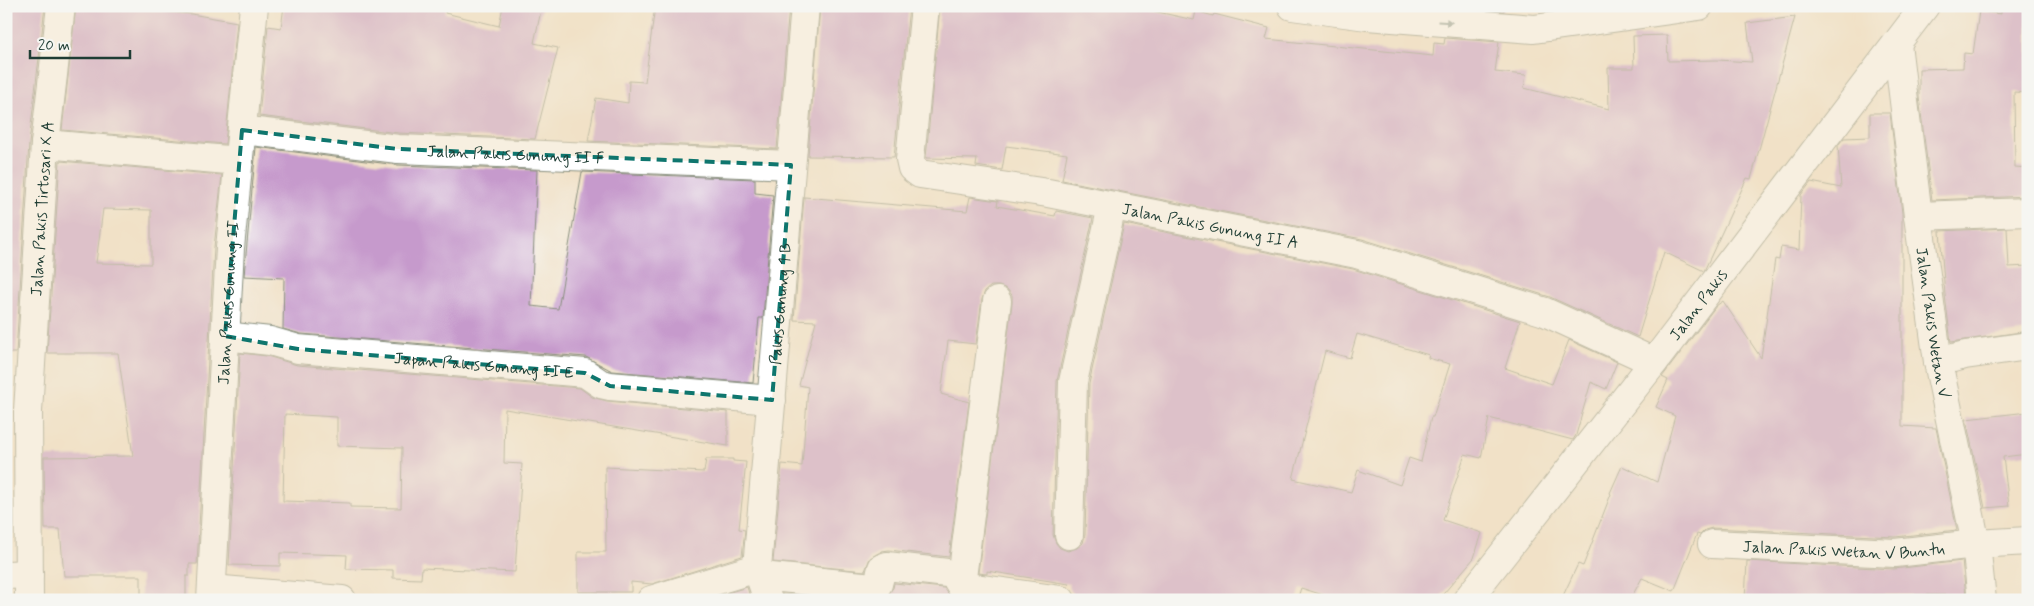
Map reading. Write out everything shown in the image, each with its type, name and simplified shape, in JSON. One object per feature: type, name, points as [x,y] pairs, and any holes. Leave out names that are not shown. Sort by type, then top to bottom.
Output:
[{"type":"street","name":"Jalan Pakis Tirtosari X A","points":[[21,583],[17,412],[61,6]]},
{"type":"street","name":"Jalan Pakis Gunung II","points":[[212,594],[230,248],[254,6]]},
{"type":"street","name":"Pakis Gunung 1 B","points":[[762,581],[772,400],[805,6]]},
{"type":"street","name":"Jalan Pakis Gunung II A","points":[[925,6],[910,159],[912,168],[920,174],[1048,192],[1357,254],[1545,312],[1654,362]]},
{"type":"street","points":[[1292,6],[1368,11],[1534,29],[1699,6]]},
{"type":"street","name":"Jalan Pakis","points":[[1467,600],[1654,362],[1925,6]]},
{"type":"street","name":"Jalan Pakis Wetan V","points":[[1897,44],[1938,362],[1976,544],[1982,600]]},
{"type":"street","name":"Jalan Pakis Gunung II F","points":[[242,130],[398,150],[791,166]]},
{"type":"street","points":[[45,144],[239,161]]},
{"type":"street","points":[[1069,535],[1073,382],[1112,206]]},
{"type":"street","points":[[1918,216],[2028,212]]},
{"type":"street","points":[[961,586],[997,301]]},
{"type":"street","name":"Japan Pakis Gunung II E","points":[[225,336],[270,340],[298,349],[585,373],[601,384],[610,386],[772,400]]},
{"type":"street","points":[[1938,362],[1965,355],[2028,346]]},
{"type":"street","name":"Jalan Pakis Wetan V Buntu","points":[[1712,544],[1896,553],[1976,544],[2028,541]]},
{"type":"street","points":[[651,600],[762,581],[873,587],[878,584],[882,568],[887,566],[948,572],[954,575],[961,586],[1061,600]]},
{"type":"street","points":[[212,594],[342,600]]},
{"type":"highlighted area","points":[[242,130],[398,149],[791,165],[772,400],[610,386],[585,373],[298,349],[225,336]]},
{"type":"building","points":[[6,6],[45,6],[29,143],[16,353],[6,353],[6,108],[11,66],[6,65]]},
{"type":"building","points":[[76,6],[130,6],[130,8],[191,14],[237,22],[225,144],[62,130]]},
{"type":"building","points":[[284,6],[447,6],[445,13],[499,26],[503,6],[542,6],[534,43],[558,48],[535,139],[399,133],[259,116],[268,26],[281,28]]},
{"type":"building","points":[[655,6],[789,6],[777,149],[588,141],[596,98],[628,103],[629,81],[645,82]]},
{"type":"building","points":[[820,6],[909,6],[894,157],[808,156]]},
{"type":"building","points":[[940,6],[1144,6],[1144,9],[1194,20],[1196,11],[1269,28],[1266,39],[1433,56],[1434,43],[1444,44],[1445,38],[1499,42],[1495,72],[1526,75],[1524,88],[1609,109],[1608,68],[1634,68],[1633,36],[1667,35],[1668,61],[1717,60],[1752,62],[1747,23],[1795,17],[1751,179],[1747,178],[1704,271],[1664,252],[1638,337],[1550,297],[1362,239],[1062,180],[1067,154],[1006,146],[1002,170],[976,166],[977,159],[926,158]]},
{"type":"building","points":[[1450,6],[1504,6],[1504,11]]},
{"type":"building","points":[[2001,6],[2028,6],[2028,93],[2014,92],[2015,167],[2028,168],[2028,196],[1932,200],[1919,97],[1919,69],[1963,68],[1964,53],[1973,54],[1979,11],[2001,14]]},
{"type":"building","points":[[1870,113],[1890,113],[1902,213],[1902,426],[1936,428],[1957,530],[1895,537],[1712,528],[1705,530],[1700,535],[1697,534],[1674,591],[1642,578],[1630,600],[1561,600],[1578,564],[1583,566],[1622,466],[1657,482],[1675,416],[1656,407],[1668,380],[1662,377],[1716,306],[1723,301],[1761,358],[1775,259],[1779,260],[1781,247],[1799,250],[1801,195],[1811,182],[1841,188],[1838,145],[1844,138],[1870,137]]},
{"type":"building","points":[[256,147],[397,165],[537,170],[531,306],[558,309],[582,172],[755,179],[755,193],[773,195],[763,318],[759,318],[753,383],[612,371],[586,357],[301,334],[283,329],[284,278],[244,276]]},
{"type":"building","points":[[60,161],[222,175],[214,247],[197,564],[189,564],[189,576],[186,576],[186,600],[141,600],[141,576],[64,576],[60,529],[45,529],[44,457],[133,456],[118,353],[47,353]],"holes":[[[103,209],[151,210],[151,264],[96,263]]]},
{"type":"building","points":[[804,197],[967,211],[970,197],[998,201],[997,206],[1055,216],[1056,211],[1093,218],[1057,381],[1053,535],[1060,548],[1068,551],[1077,548],[1083,543],[1085,535],[1089,384],[1124,224],[1353,269],[1520,321],[1505,368],[1552,384],[1569,340],[1617,362],[1606,389],[1591,382],[1573,440],[1489,418],[1481,458],[1465,454],[1443,520],[1482,533],[1474,558],[1438,600],[1339,600],[1301,588],[1297,600],[1095,600],[1076,597],[1068,587],[1069,584],[987,571],[987,574],[978,573],[1012,303],[1012,295],[1007,289],[999,286],[991,286],[985,291],[982,299],[976,344],[948,341],[941,394],[969,402],[949,557],[889,550],[882,551],[870,558],[865,571],[773,562],[782,464],[802,466],[808,387],[799,385],[816,321],[794,320]],"holes":[[[1357,334],[1429,355],[1428,358],[1450,364],[1433,417],[1431,417],[1421,462],[1409,458],[1400,485],[1358,470],[1351,492],[1293,479],[1325,351],[1350,358]]]},
{"type":"building","points":[[2007,228],[2009,267],[2028,266],[2028,331],[1951,342],[1940,231]]},
{"type":"building","points":[[240,353],[267,356],[297,365],[580,388],[592,397],[607,401],[728,412],[728,446],[505,409],[504,463],[522,464],[515,572],[422,568],[421,579],[393,578],[393,570],[346,569],[347,555],[280,553],[280,566],[229,565]],"holes":[[[285,414],[337,417],[337,446],[402,448],[401,508],[350,507],[350,503],[283,501]]]},
{"type":"building","points":[[2028,412],[2028,454],[2003,457],[2009,506],[1985,508],[1966,419]]},
{"type":"building","points":[[706,459],[733,459],[733,461],[746,462],[739,529],[745,530],[742,556],[652,584],[631,582],[631,592],[578,592],[578,552],[606,552],[605,467],[704,472]]},
{"type":"building","points":[[1747,561],[1894,569],[1962,561],[1966,595],[1872,595],[1873,600],[1745,600]]},
{"type":"building","points":[[894,583],[944,588],[954,600],[882,600],[893,588]]},
{"type":"building","points":[[747,587],[751,600],[727,600],[727,593]]},
{"type":"building","points":[[782,594],[843,600],[783,600]]}]
